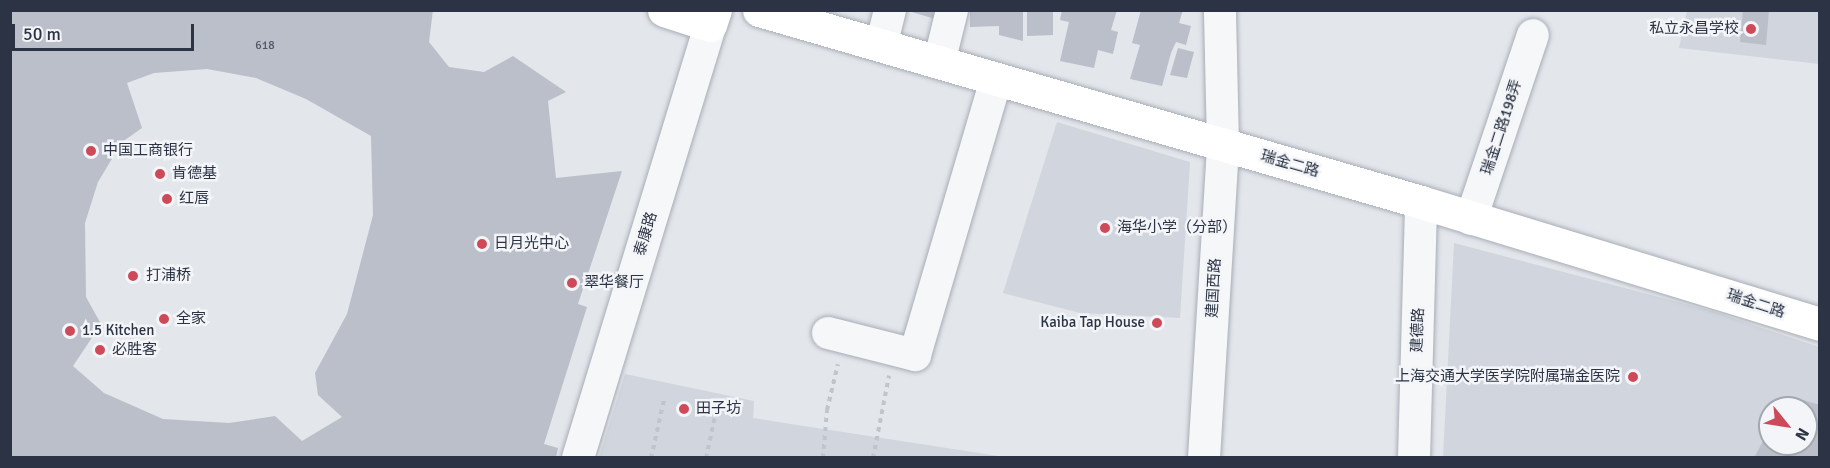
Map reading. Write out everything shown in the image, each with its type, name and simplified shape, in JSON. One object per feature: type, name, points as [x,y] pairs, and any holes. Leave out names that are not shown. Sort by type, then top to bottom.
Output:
[{"type":"main road","points":[[664,10],[713,18]]},
{"type":"main road","name":"瑞金二路","points":[[759,10],[818,19],[881,46],[1421,202],[1820,324]]},
{"type":"street","points":[[881,46],[890,10]]},
{"type":"street","points":[[939,63],[952,10]]},
{"type":"street","name":"建国西路","points":[[1204,458],[1223,145],[1220,10]]},
{"type":"street","name":"泰康路","points":[[578,458],[713,18]]},
{"type":"street","name":"瑞金二路198弄","points":[[1471,219],[1533,35]]},
{"type":"street","points":[[836,335],[915,355],[996,80]]},
{"type":"street","name":"建德路","points":[[1414,458],[1421,202]]},
{"type":"path","points":[[823,458],[836,335]]},
{"type":"path","points":[[873,458],[894,350]]},
{"type":"path","points":[[651,458],[663,400]]},
{"type":"path","points":[[706,458],[715,416]]},
{"type":"shaded area","name":"私立永昌学校","points":[[1687,11],[1819,11],[1819,64],[1679,48]]},
{"type":"shaded area","name":"海华小学（分部）","points":[[1057,122],[1190,162],[1180,318],[1080,313],[1003,293]]},
{"type":"shaded area","name":"上海交通大学医学院附属瑞金医院","points":[[1454,243],[1712,311],[1819,347],[1819,457],[1443,458]]},
{"type":"shaded area","name":"田子坊","points":[[625,374],[754,401],[753,418],[1005,457],[599,457]]},
{"type":"building","name":"日月光中心","points":[[10,10],[433,10],[429,42],[449,67],[484,72],[513,56],[566,92],[548,101],[556,178],[622,171],[578,304],[587,307],[544,444],[558,448],[556,458],[10,458]],"holes":[[[207,69],[256,78],[306,99],[371,136],[373,215],[347,314],[315,373],[318,395],[342,417],[302,441],[275,416],[229,423],[163,419],[104,393],[73,366],[101,324],[86,297],[85,223],[98,182],[122,142],[142,128],[127,83],[154,73]]]},
{"type":"building","points":[[905,10],[944,10],[942,21]]},
{"type":"building","points":[[970,10],[1023,10],[1023,41],[999,35],[999,26],[970,27]]},
{"type":"building","points":[[1027,10],[1053,10],[1053,35],[1027,36]]},
{"type":"building","points":[[1062,10],[1117,10],[1111,30],[1118,32],[1113,54],[1098,50],[1094,68],[1060,61],[1069,22],[1060,20]]},
{"type":"building","points":[[1141,10],[1183,10],[1179,23],[1191,26],[1186,45],[1176,42],[1162,86],[1130,79],[1140,45],[1132,43]]},
{"type":"building","points":[[1743,10],[1769,10],[1766,45],[1740,42]]},
{"type":"building","points":[[1178,48],[1194,52],[1187,78],[1170,75]]},
{"type":"building","points":[[1818,404],[1820,405],[1820,458],[1754,458],[1758,450],[1758,456],[1818,456]]},
{"type":"place","name":"私立永昌学校","points":[[1751,29]]},
{"type":"place","name":"中国工商银行","points":[[91,151]]},
{"type":"place","name":"肯德基","points":[[160,174]]},
{"type":"place","name":"红唇","points":[[167,199]]},
{"type":"place","name":"海华小学（分部）","points":[[1105,228]]},
{"type":"place","name":"日月光中心","points":[[482,244]]},
{"type":"place","name":"打浦桥","points":[[133,276]]},
{"type":"place","name":"翠华餐厅","points":[[572,283]]},
{"type":"place","name":"全家","points":[[164,319]]},
{"type":"place","name":"Kaiba Tap House","points":[[1157,323]]},
{"type":"place","name":"1.5 Kitchen","points":[[70,331]]},
{"type":"place","name":"必胜客","points":[[100,350]]},
{"type":"place","name":"上海交通大学医学院附属瑞金医院","points":[[1633,377]]},
{"type":"place","name":"田子坊","points":[[684,409]]}]
